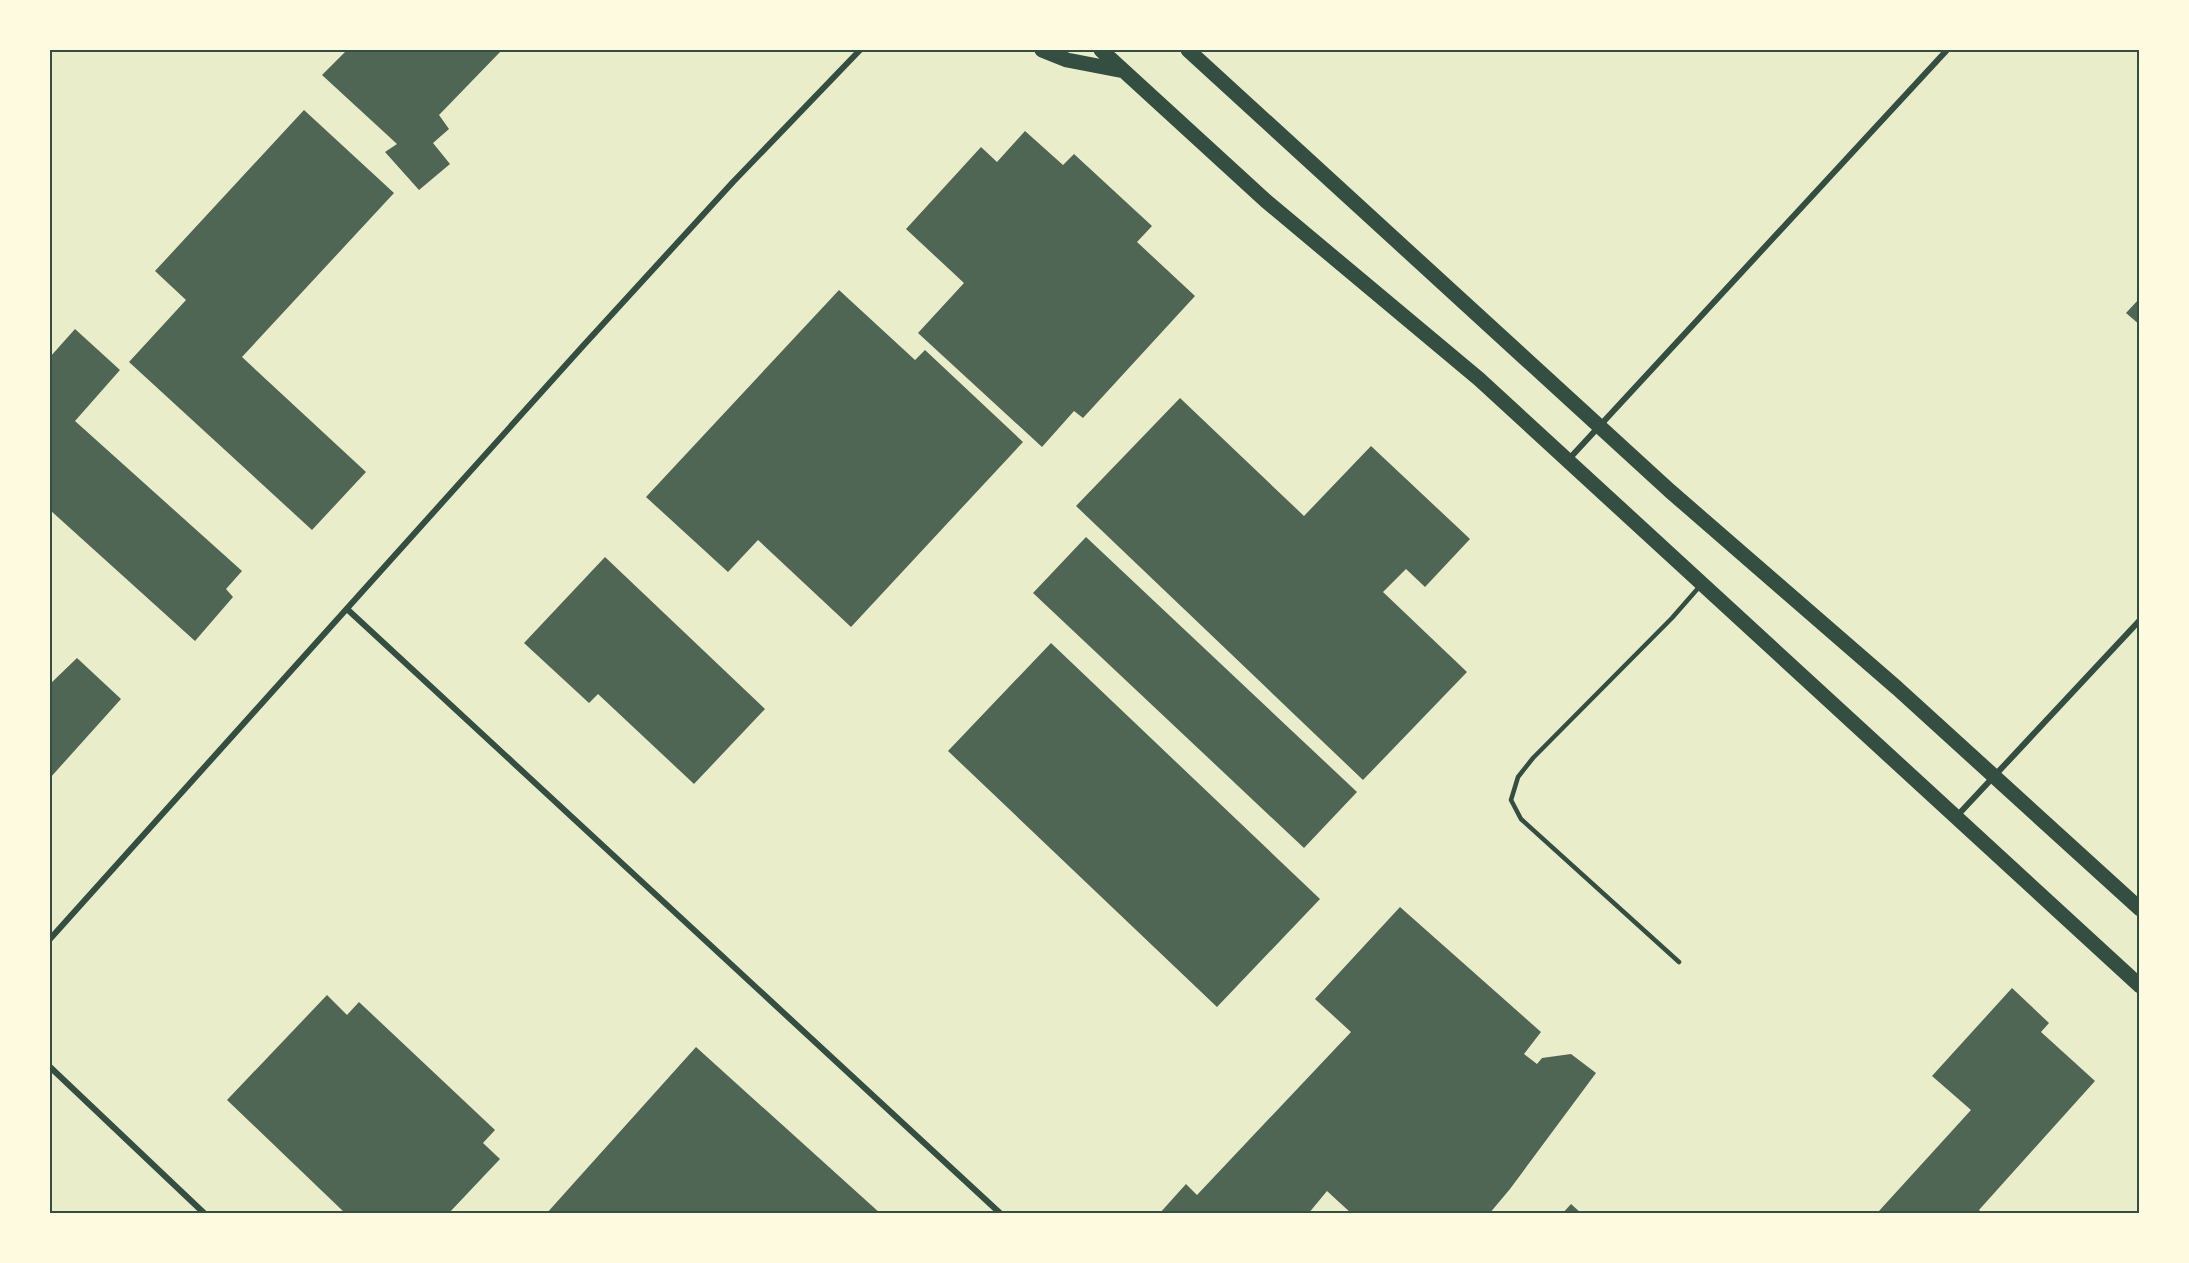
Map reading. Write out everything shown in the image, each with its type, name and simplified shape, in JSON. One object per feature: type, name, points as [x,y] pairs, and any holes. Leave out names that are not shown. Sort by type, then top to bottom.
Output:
[{"type":"main road","points":[[1042,50],[1067,60],[1124,71]]},
{"type":"main road","points":[[1101,50],[1266,201],[1424,331],[1568,460],[2139,986]]},
{"type":"main road","points":[[1188,50],[1599,427],[1995,776],[2139,909]]},
{"type":"street","points":[[50,939],[725,191],[860,50]]},
{"type":"street","points":[[1568,460],[1947,50]]},
{"type":"street","points":[[347,609],[1001,1214]]},
{"type":"street","points":[[1956,818],[2139,620]]},
{"type":"street","points":[[50,1067],[64,1083],[206,1214]]},
{"type":"lane","points":[[1679,962],[1521,819],[1511,800],[1518,777],[1533,758],[1672,618],[1702,584]]},
{"type":"building","points":[[347,50],[502,50],[439,115],[449,129],[433,143],[450,164],[419,190],[385,152],[397,144],[322,75]]},
{"type":"building","points":[[304,110],[394,193],[242,357],[366,472],[312,530],[129,362],[186,300],[155,271]]},
{"type":"building","points":[[1025,131],[1063,165],[1074,154],[1152,226],[1137,242],[1195,296],[1083,418],[1074,411],[1042,447],[918,333],[964,283],[906,229],[981,147],[997,162]]},
{"type":"building","points":[[839,290],[915,360],[925,350],[1023,442],[851,627],[758,540],[728,572],[646,497]]},
{"type":"building","points":[[2140,298],[2140,325],[2126,313]]},
{"type":"building","points":[[75,329],[120,370],[75,421],[242,571],[226,589],[233,597],[195,641],[50,510],[50,357]]},
{"type":"building","points":[[1180,398],[1304,516],[1371,446],[1470,539],[1425,587],[1406,569],[1383,592],[1467,672],[1363,780],[1076,506]]},
{"type":"building","points":[[1086,537],[1357,792],[1304,848],[1033,593]]},
{"type":"building","points":[[605,557],[765,709],[694,784],[598,694],[589,703],[524,643]]},
{"type":"building","points":[[1051,643],[1320,899],[1217,1007],[948,751]]},
{"type":"building","points":[[77,658],[121,699],[50,778],[50,684]]},
{"type":"building","points":[[1400,907],[1541,1032],[1524,1054],[1537,1064],[1542,1058],[1571,1054],[1596,1073],[1510,1189],[1489,1214],[1352,1214],[1327,1191],[1308,1214],[1159,1214],[1186,1184],[1197,1195],[1351,1032],[1315,999]]},
{"type":"building","points":[[2012,988],[2049,1023],[2041,1032],[2095,1081],[1979,1210],[1983,1214],[1882,1214],[1879,1211],[1971,1110],[1932,1076]]},
{"type":"building","points":[[327,995],[347,1015],[359,1002],[495,1130],[483,1143],[500,1159],[448,1214],[346,1214],[227,1100]]},
{"type":"building","points":[[696,1047],[881,1214],[546,1214]]},
{"type":"building","points":[[1571,1204],[1582,1214],[1562,1214]]}]
